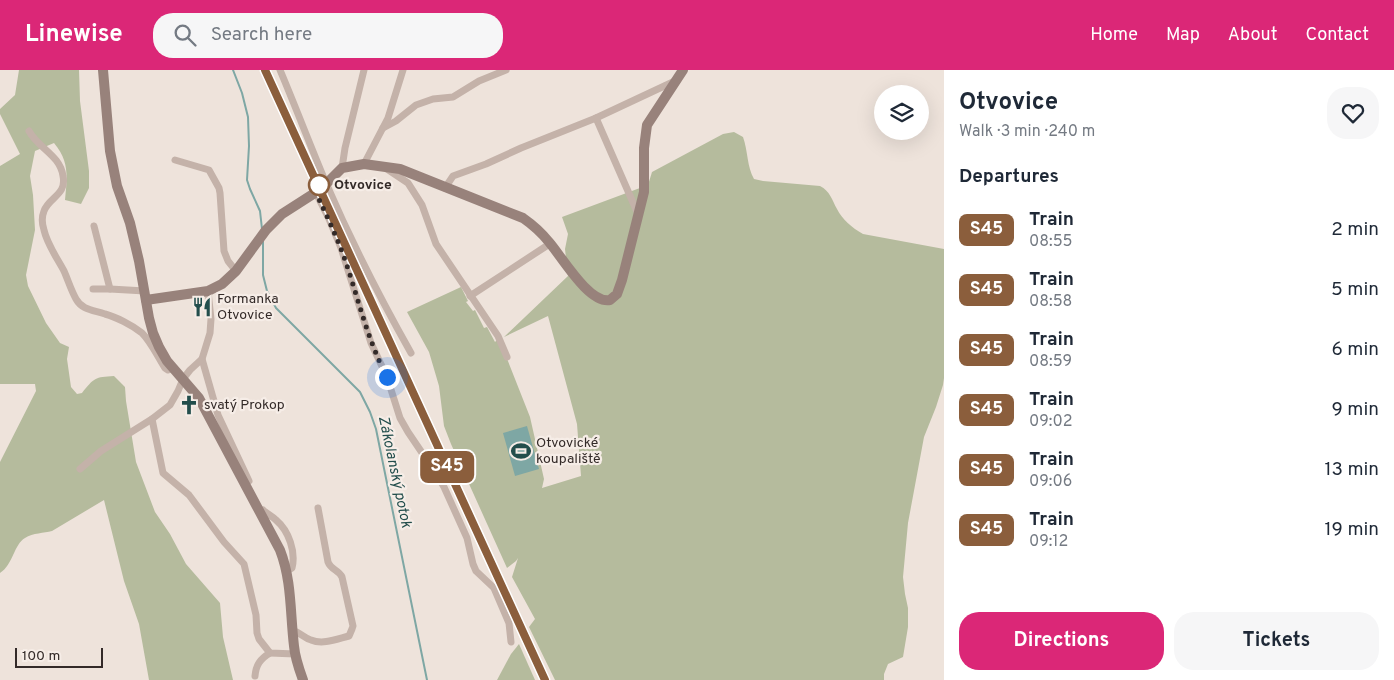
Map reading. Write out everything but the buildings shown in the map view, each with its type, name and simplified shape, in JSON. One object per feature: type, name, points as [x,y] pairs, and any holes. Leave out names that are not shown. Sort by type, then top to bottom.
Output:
[{"type":"street","points":[[103,70],[110,151],[118,186],[130,223],[153,333],[159,348],[173,368],[199,398],[262,513]]},
{"type":"street","points":[[280,70],[327,184],[366,269],[411,353]]},
{"type":"street","points":[[93,290],[110,288],[145,296],[208,291],[222,284],[236,271],[263,234],[282,214],[316,193],[342,168],[364,70]]},
{"type":"street","points":[[364,164],[388,118],[403,70]]},
{"type":"street","points":[[383,128],[396,121],[416,105],[433,99],[453,97],[479,81],[506,70]]},
{"type":"street","points":[[342,168],[364,164],[400,169],[523,218],[538,229],[551,243],[589,292],[600,300],[610,300],[617,294],[622,280],[644,192],[644,148],[647,126],[683,70]]},
{"type":"street","points":[[445,188],[453,176],[596,118],[676,81]]},
{"type":"street","points":[[596,118],[638,215]]},
{"type":"street","points":[[29,131],[38,143],[52,154],[61,168],[64,182],[62,189],[47,206],[43,216],[43,223],[48,240],[77,301],[85,309],[114,318],[141,332],[165,368],[168,370],[173,368]]},
{"type":"street","points":[[175,160],[209,170],[219,188],[224,251],[228,261],[236,271]]},
{"type":"street","points":[[385,167],[408,182],[422,205],[436,244],[498,336],[507,357]]},
{"type":"street","points":[[316,193],[329,219],[340,248],[368,334],[387,377],[400,418],[444,487],[467,538],[476,571],[494,588],[509,623],[511,642]]},
{"type":"street","points":[[94,226],[110,288]]},
{"type":"street","points":[[470,296],[551,243]]},
{"type":"street","points":[[80,469],[101,451],[152,419],[170,405],[183,379],[202,359],[210,333],[211,319],[208,291]]},
{"type":"street","points":[[202,359],[218,415],[280,550],[287,571],[295,654],[303,680]]},
{"type":"street","points":[[152,419],[163,473],[189,495],[224,542],[244,564],[256,615],[257,633],[259,639],[270,653]]},
{"type":"street","points":[[293,630],[312,641],[326,642],[349,636],[353,626],[342,577],[338,571],[329,566],[318,508]]},
{"type":"street","points":[[255,676],[259,662],[270,653],[295,654]]},
{"type":"green space","points":[[19,70],[79,70],[80,101],[89,171],[89,188],[81,204],[65,200],[66,170],[59,150],[54,143],[35,151],[30,176],[35,230],[26,275],[28,286],[46,323],[60,343],[69,347],[67,359],[71,387],[77,394],[82,393],[95,379],[103,377],[114,376],[125,387],[136,462],[155,512],[170,534],[186,564],[220,603],[223,637],[233,680],[149,680],[139,624],[124,581],[104,500],[52,531],[25,538],[18,545],[8,565],[0,573],[0,462],[36,391],[35,384],[0,384],[0,166],[20,154],[0,114],[0,109],[15,95]]},
{"type":"green space","points":[[734,132],[743,137],[754,179],[820,186],[828,193],[845,220],[863,234],[944,249],[944,378],[936,407],[924,437],[908,523],[903,577],[908,608],[908,627],[903,657],[888,664],[884,680],[555,680],[529,627],[535,619],[512,577],[518,558],[507,568],[451,444],[444,426],[439,386],[429,352],[407,312],[461,287],[468,301],[466,302],[473,311],[475,310],[484,328],[487,327],[495,342],[497,340],[504,351],[530,417],[544,479],[542,488],[581,476],[577,424],[548,316],[504,337],[568,276],[565,249],[568,234],[562,217],[648,185],[652,172],[723,134]]},
{"type":"green space","points":[[519,644],[535,680],[497,680],[511,654]]},
{"type":"water","name":"Otvovické koupaliště","points":[[527,426],[539,469],[515,476],[503,433]]},
{"type":"waterway","name":"Zákolanský potok","points":[[233,70],[242,93],[248,117],[247,180],[260,211],[262,229]]},
{"type":"waterway","name":"Zákolanský potok","points":[[263,241],[263,275],[267,291],[276,308],[360,392],[370,412],[376,429],[427,680]]},
{"type":"railway","points":[[265,70],[545,680]]},
{"type":"train","name":"S45","points":[[265,70],[545,680]]},
{"type":"place","name":"Otvovice","points":[[319,185]]},
{"type":"place","name":"Formanka Otvovice","points":[[202,307]]},
{"type":"place","name":"svatý Prokop","points":[[189,405]]},
{"type":"place","name":"Otvovické koupaliště","points":[[521,451]]},
{"type":"route","points":[[319,185],[320,189],[316,193],[329,219],[357,296],[371,343],[387,377]]}]
